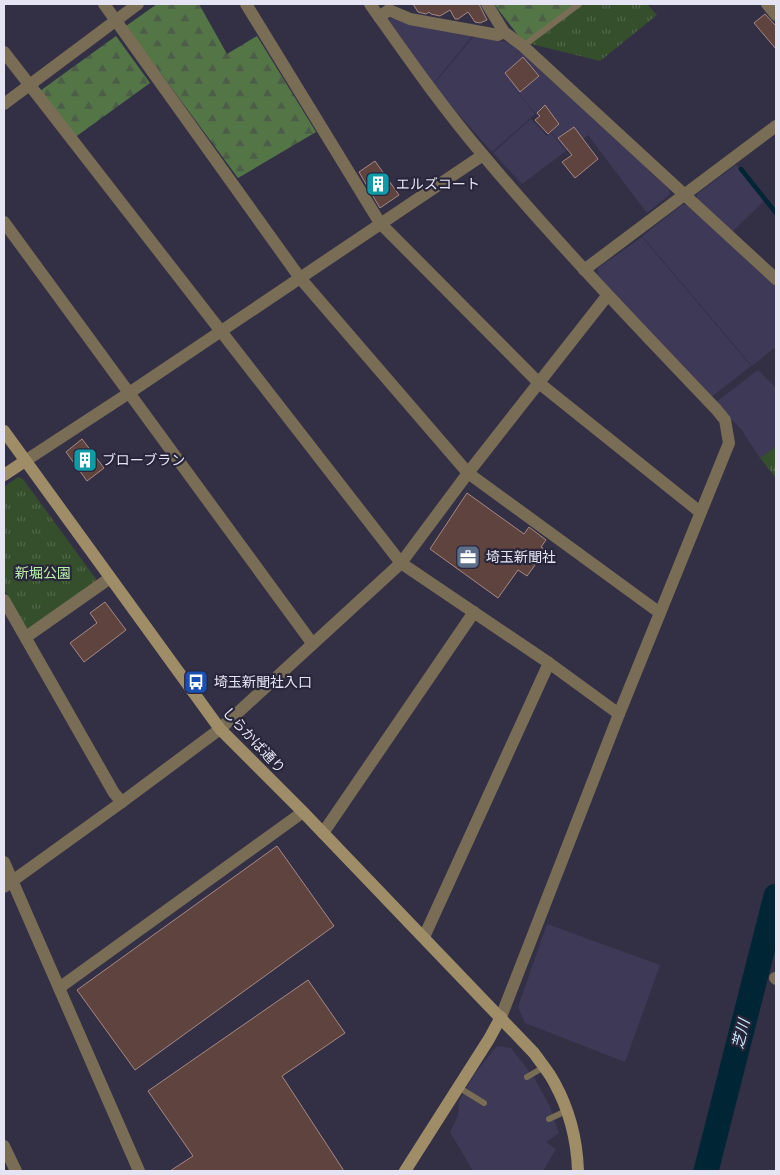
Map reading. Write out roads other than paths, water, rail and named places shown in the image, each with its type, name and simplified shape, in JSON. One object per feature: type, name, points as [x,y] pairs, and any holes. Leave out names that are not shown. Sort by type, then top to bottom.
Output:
[{"type":"street","points":[[104,4],[300,278],[468,473],[660,613]]},
{"type":"street","points":[[4,104],[28,84],[138,4]]},
{"type":"street","points":[[246,4],[380,223],[539,383],[700,512]]},
{"type":"street","points":[[370,4],[426,84],[483,155],[607,296],[713,405],[725,420],[729,443],[619,714],[500,1017],[489,1040],[405,1171]]},
{"type":"street","points":[[487,4],[504,32],[523,46],[776,279]]},
{"type":"street","points":[[767,4],[776,15]]},
{"type":"street","points":[[379,16],[389,10],[398,8],[410,19],[498,35],[504,32]]},
{"type":"street","points":[[4,52],[401,563],[549,663],[619,714]]},
{"type":"street","points":[[584,270],[776,126]]},
{"type":"street","points":[[4,475],[483,155]]},
{"type":"street","points":[[4,222],[312,643]]},
{"type":"street","points":[[8,884],[220,729],[401,563],[468,473],[607,296]]},
{"type":"street","name":"しらかば通り","points":[[4,431],[220,729],[303,812],[534,1053],[555,1082],[576,1143],[578,1171]]},
{"type":"street","points":[[26,637],[110,578]]},
{"type":"street","points":[[4,600],[114,793],[122,802]]},
{"type":"street","points":[[323,833],[474,612]]},
{"type":"street","points":[[424,937],[549,663]]},
{"type":"street","points":[[59,988],[303,812]]},
{"type":"street","points":[[4,862],[8,884],[59,988],[139,1171]]},
{"type":"street","points":[[4,1146],[16,1171]]},
{"type":"lane","points":[[523,46],[580,4]]},
{"type":"lane","points":[[527,1077],[544,1067]]},
{"type":"lane","points":[[458,1087],[484,1103]]},
{"type":"lane","points":[[549,1119],[566,1112]]},
{"type":"waterway","points":[[741,169],[776,213]]},
{"type":"waterway","name":"芝川","points":[[706,1171],[776,896]]},
{"type":"place","name":"エルズコート","points":[[378,184]]},
{"type":"place","name":"ブローブラン","points":[[85,460]]},
{"type":"place","name":"埼玉新聞社","points":[[468,557]]},
{"type":"place","name":"埼玉新聞社入口","points":[[196,682]]},
{"type":"park label","name":"新堀公園","points":[[43,573]]}]
